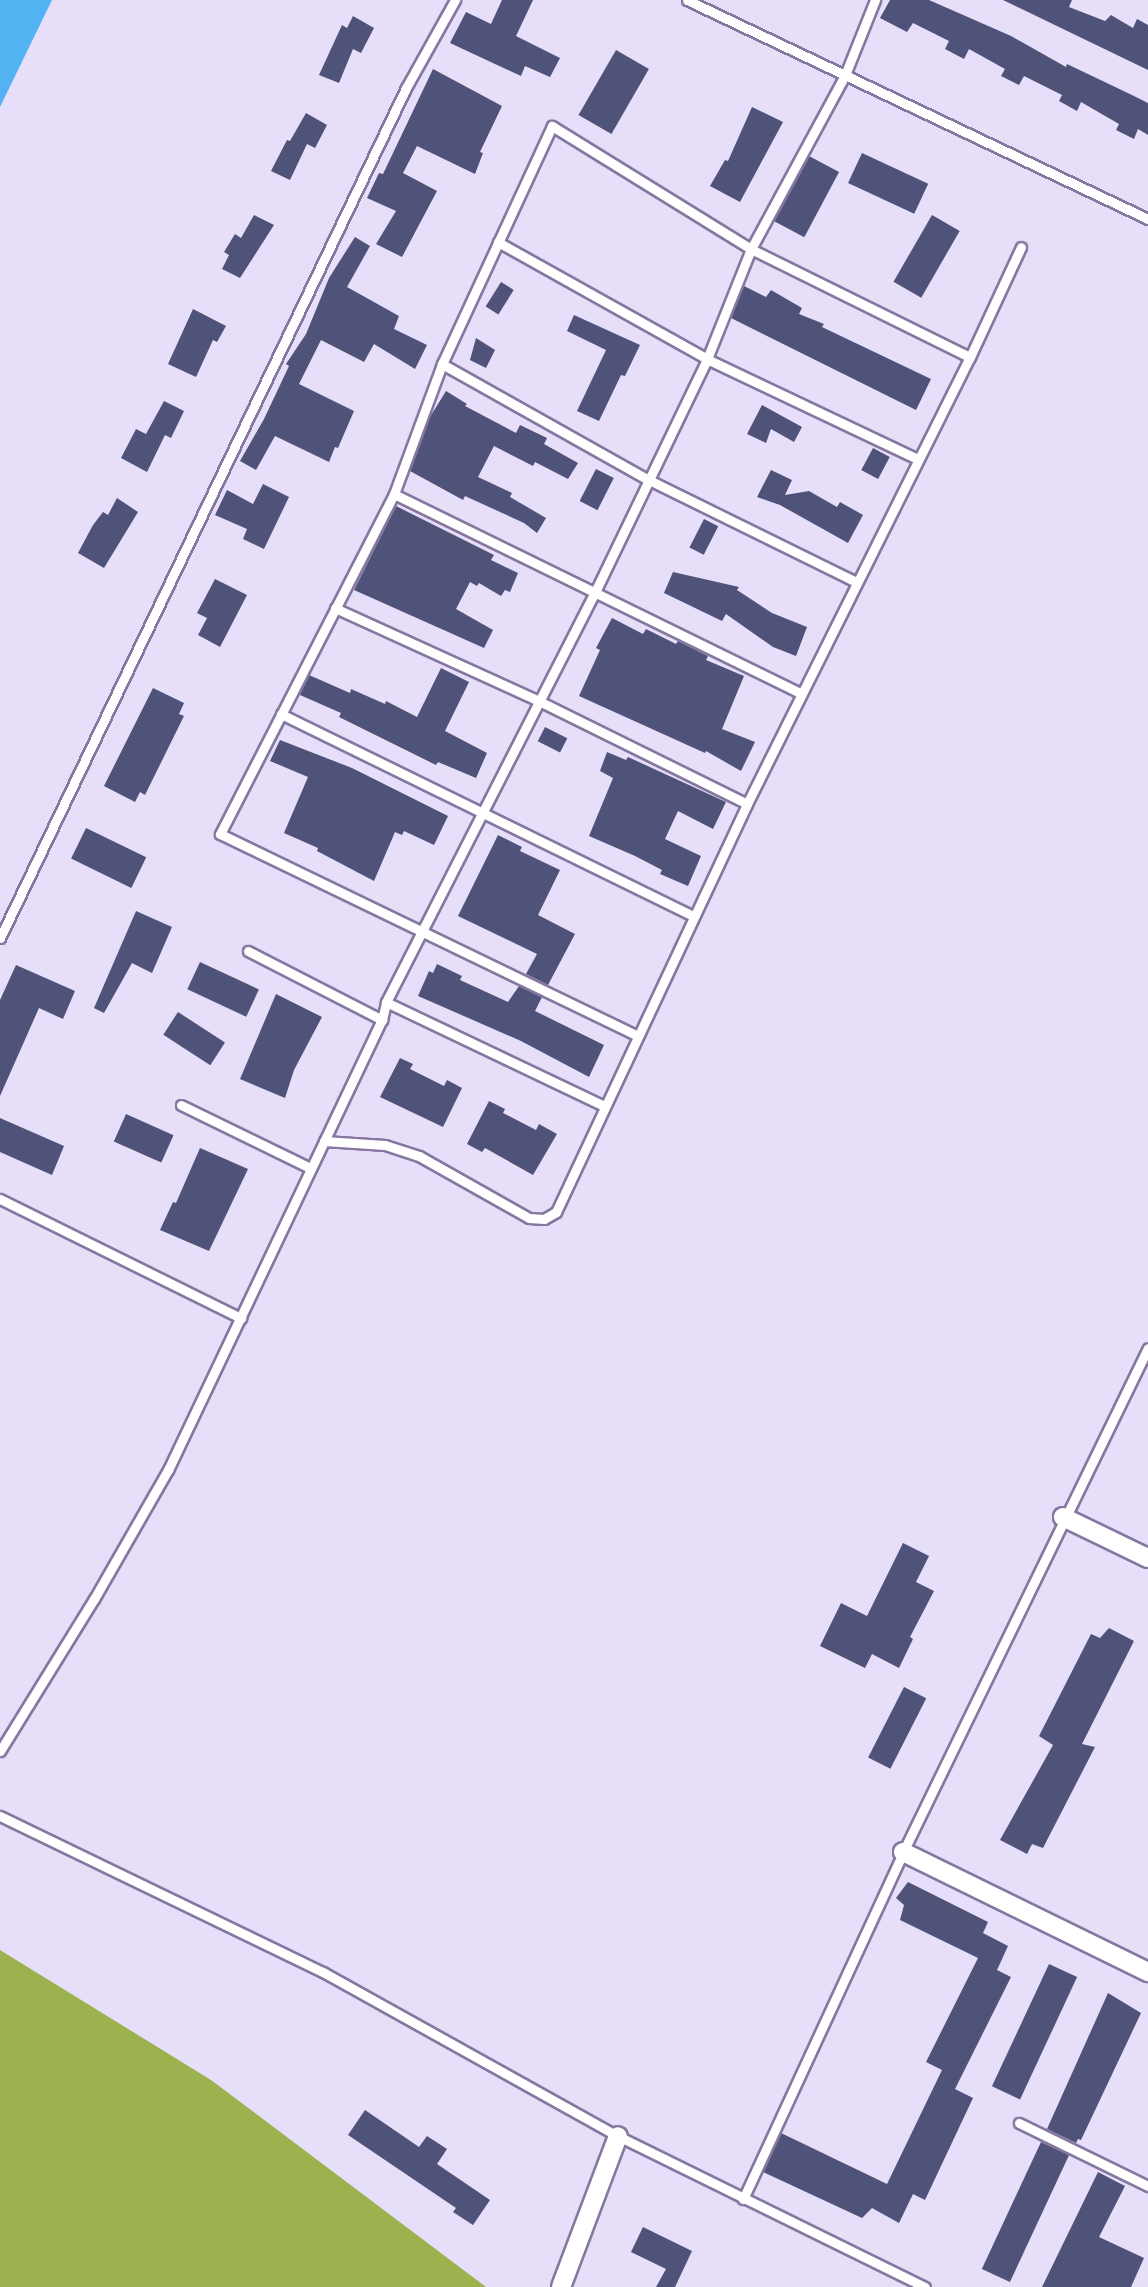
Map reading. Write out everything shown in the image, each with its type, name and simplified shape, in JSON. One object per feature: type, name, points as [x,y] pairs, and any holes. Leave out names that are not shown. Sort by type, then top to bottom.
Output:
[{"type":"street","points":[[1063,1517],[1148,1558]]},
{"type":"street","points":[[903,1852],[1148,1972]]},
{"type":"street","points":[[561,2287],[618,2136]]},
{"type":"lane","points":[[0,938],[406,88],[455,0]]},
{"type":"lane","points":[[687,0],[1148,219]]},
{"type":"lane","points":[[0,1751],[94,1599],[168,1470],[382,1020],[386,1002],[596,590],[647,479],[707,359],[751,249],[845,75],[875,0]]},
{"type":"lane","points":[[636,1035],[220,834],[394,494],[442,364],[552,126],[751,249],[970,358]]},
{"type":"lane","points":[[498,242],[707,359],[918,459]]},
{"type":"lane","points":[[324,1141],[385,1145],[419,1156],[529,1218],[544,1219],[555,1212],[747,804],[970,358],[1021,247]]},
{"type":"lane","points":[[442,364],[647,479],[856,582]]},
{"type":"lane","points":[[394,494],[596,590],[803,694]]},
{"type":"lane","points":[[335,608],[539,701],[747,804]]},
{"type":"lane","points":[[281,714],[693,916]]},
{"type":"lane","points":[[248,951],[382,1020]]},
{"type":"lane","points":[[386,1002],[604,1106]]},
{"type":"lane","points":[[181,1105],[310,1168]]},
{"type":"lane","points":[[0,1199],[241,1318]]},
{"type":"lane","points":[[743,2199],[903,1852],[1063,1517],[1148,1348]]},
{"type":"lane","points":[[0,1816],[323,1972],[618,2136],[925,2287]]},
{"type":"lane","points":[[1019,2123],[1148,2186]]},
{"type":"green space","points":[[0,1950],[211,2080],[486,2287],[0,2287]]},
{"type":"water","points":[[0,0],[52,0],[0,107]]},
{"type":"building","points":[[502,0],[533,0],[516,36],[560,58],[550,77],[525,66],[521,76],[450,43],[466,12],[491,24]]},
{"type":"building","points":[[890,0],[929,0],[1011,36],[1066,67],[1067,64],[1148,103],[1148,135],[1138,129],[1134,139],[1116,130],[1119,124],[1081,102],[1077,111],[1059,101],[1062,95],[1024,76],[1019,85],[1001,76],[1005,69],[969,49],[964,59],[945,49],[949,41],[913,23],[907,32],[880,18]]},
{"type":"building","points":[[1003,0],[1072,0],[1069,7],[1105,21],[1111,15],[1133,28],[1137,19],[1148,25],[1148,70]]},
{"type":"building","points":[[353,16],[374,28],[361,53],[353,49],[339,83],[319,75],[342,25],[347,28]]},
{"type":"building","points":[[616,50],[649,69],[611,134],[578,115]]},
{"type":"building","points":[[433,69],[502,106],[480,152],[483,153],[475,174],[417,146],[403,173],[437,191],[402,257],[376,244],[396,211],[367,198],[379,173],[383,174]]},
{"type":"building","points":[[752,107],[783,122],[740,202],[710,186],[725,160],[728,161]]},
{"type":"building","points":[[306,113],[327,125],[315,148],[307,144],[290,180],[271,171],[287,140],[290,141]]},
{"type":"building","points":[[862,153],[928,184],[914,214],[848,183]]},
{"type":"building","points":[[809,156],[839,172],[804,237],[774,221]]},
{"type":"building","points":[[254,215],[274,225],[240,278],[222,269],[229,255],[224,252],[235,234],[241,238]]},
{"type":"building","points":[[932,215],[960,231],[921,298],[894,282]]},
{"type":"building","points":[[355,237],[370,246],[347,287],[399,316],[394,329],[427,345],[415,369],[374,344],[364,362],[321,340],[299,384],[354,411],[338,448],[335,447],[329,462],[275,436],[256,470],[240,461],[264,419],[289,366],[286,364],[306,334],[329,278]]},
{"type":"building","points":[[501,282],[514,290],[498,315],[486,307]]},
{"type":"building","points":[[744,286],[766,297],[771,290],[802,308],[799,314],[824,324],[822,327],[931,379],[916,410],[731,318]]},
{"type":"building","points":[[193,309],[226,326],[217,342],[213,340],[196,377],[168,364]]},
{"type":"building","points":[[574,315],[640,345],[625,376],[621,375],[599,421],[577,411],[606,350],[567,331]]},
{"type":"building","points":[[476,338],[495,350],[486,368],[470,360]]},
{"type":"building","points":[[446,391],[467,404],[465,406],[516,433],[520,425],[547,438],[544,444],[578,463],[568,479],[535,462],[533,466],[494,446],[478,477],[512,493],[510,497],[546,518],[537,533],[524,523],[465,496],[463,500],[410,471],[430,417]]},
{"type":"building","points":[[164,401],[184,411],[171,438],[165,435],[147,472],[121,458],[136,429],[146,434]]},
{"type":"building","points":[[762,405],[802,427],[794,442],[771,429],[766,443],[747,434]]},
{"type":"building","points":[[873,448],[890,457],[878,479],[861,470]]},
{"type":"building","points":[[596,469],[614,478],[597,510],[580,501]]},
{"type":"building","points":[[771,470],[792,480],[785,495],[809,491],[837,507],[840,502],[863,515],[848,543],[780,505],[757,497]]},
{"type":"building","points":[[263,484],[289,497],[264,549],[243,539],[247,529],[215,515],[227,490],[253,504]]},
{"type":"building","points":[[117,498],[138,512],[104,568],[78,553],[93,525],[103,512],[108,515]]},
{"type":"building","points":[[396,506],[494,555],[491,560],[518,573],[510,592],[505,590],[501,596],[479,583],[477,586],[470,582],[456,609],[493,630],[484,648],[354,590]]},
{"type":"building","points":[[704,519],[718,526],[704,555],[689,548]]},
{"type":"building","points":[[673,572],[739,587],[737,590],[772,613],[807,627],[796,656],[773,647],[726,614],[722,621],[664,593]]},
{"type":"building","points":[[215,579],[247,595],[220,647],[198,635],[207,618],[197,613]]},
{"type":"building","points":[[612,618],[643,634],[646,629],[676,644],[678,641],[708,656],[706,660],[744,676],[722,729],[755,742],[741,771],[706,751],[705,753],[579,696],[600,650],[596,648]]},
{"type":"building","points":[[441,668],[469,682],[445,731],[487,753],[476,778],[438,762],[436,765],[339,717],[341,713],[300,695],[309,675],[350,693],[351,689],[385,704],[386,701],[417,717]]},
{"type":"building","points":[[153,688],[184,703],[179,714],[184,716],[145,795],[140,792],[135,802],[104,786]]},
{"type":"building","points":[[545,727],[567,738],[560,753],[538,741]]},
{"type":"building","points":[[280,740],[352,768],[448,816],[434,845],[404,831],[402,835],[395,832],[374,881],[317,851],[318,848],[284,833],[308,777],[270,761]]},
{"type":"building","points":[[607,752],[626,760],[628,757],[726,802],[713,829],[678,811],[665,839],[701,856],[688,886],[660,874],[662,870],[635,856],[589,836],[613,778],[600,771]]},
{"type":"building","points":[[86,828],[146,857],[131,888],[71,859]]},
{"type":"building","points":[[498,835],[522,847],[520,851],[560,870],[538,915],[575,934],[548,985],[526,974],[537,954],[458,916]]},
{"type":"building","points":[[136,911],[172,927],[152,973],[132,963],[104,1013],[94,1008]]},
{"type":"building","points":[[200,962],[259,989],[246,1017],[187,989]]},
{"type":"building","points":[[437,964],[462,976],[460,980],[508,1002],[519,986],[542,997],[535,1011],[604,1045],[589,1077],[521,1041],[418,996],[429,971],[433,973]]},
{"type":"building","points":[[16,965],[75,991],[63,1019],[39,1008],[0,1096],[0,1000]]},
{"type":"building","points":[[276,994],[322,1017],[294,1070],[285,1098],[240,1079]]},
{"type":"building","points":[[178,1012],[225,1042],[210,1065],[163,1035]]},
{"type":"building","points":[[400,1058],[413,1064],[410,1069],[444,1086],[447,1080],[462,1088],[443,1127],[380,1097]]},
{"type":"building","points":[[489,1101],[505,1109],[503,1113],[536,1130],[539,1124],[557,1134],[533,1175],[485,1148],[482,1152],[467,1144]]},
{"type":"building","points":[[126,1114],[174,1135],[161,1163],[114,1141]]},
{"type":"building","points":[[0,1118],[64,1146],[52,1175],[0,1152]]},
{"type":"building","points":[[200,1148],[248,1169],[209,1251],[160,1230],[173,1202],[176,1203]]},
{"type":"building","points":[[903,1543],[929,1556],[916,1582],[934,1591],[910,1637],[913,1639],[899,1668],[872,1654],[865,1668],[820,1646],[841,1603],[867,1616]]},
{"type":"building","points":[[1109,1628],[1134,1641],[1082,1744],[1095,1747],[1043,1848],[1032,1844],[1027,1854],[1000,1840],[1053,1745],[1039,1736],[1091,1634],[1100,1638]]},
{"type":"building","points":[[904,1687],[926,1698],[890,1769],[868,1757]]},
{"type":"building","points":[[908,1882],[988,1922],[983,1933],[1008,1946],[997,1970],[1011,1977],[955,2089],[973,2098],[925,2200],[913,2194],[899,2223],[872,2208],[862,2218],[763,2172],[781,2133],[887,2184],[942,2070],[926,2062],[978,1958],[900,1920],[904,1905],[896,1898]]},
{"type":"building","points":[[1049,1964],[1077,1977],[1020,2099],[992,2086]]},
{"type":"building","points":[[1108,1993],[1141,2013],[1081,2140],[1078,2139],[1076,2143],[1047,2129]]},
{"type":"building","points":[[365,2110],[419,2147],[427,2136],[447,2149],[437,2164],[490,2200],[473,2225],[453,2212],[456,2208],[348,2135]]},
{"type":"building","points":[[1041,2142],[1069,2155],[1010,2282],[982,2269]]},
{"type":"building","points":[[1098,2172],[1125,2186],[1099,2237],[1144,2258],[1131,2287],[1042,2287]]},
{"type":"building","points":[[643,2227],[692,2251],[675,2287],[656,2287],[666,2269],[631,2252]]}]
